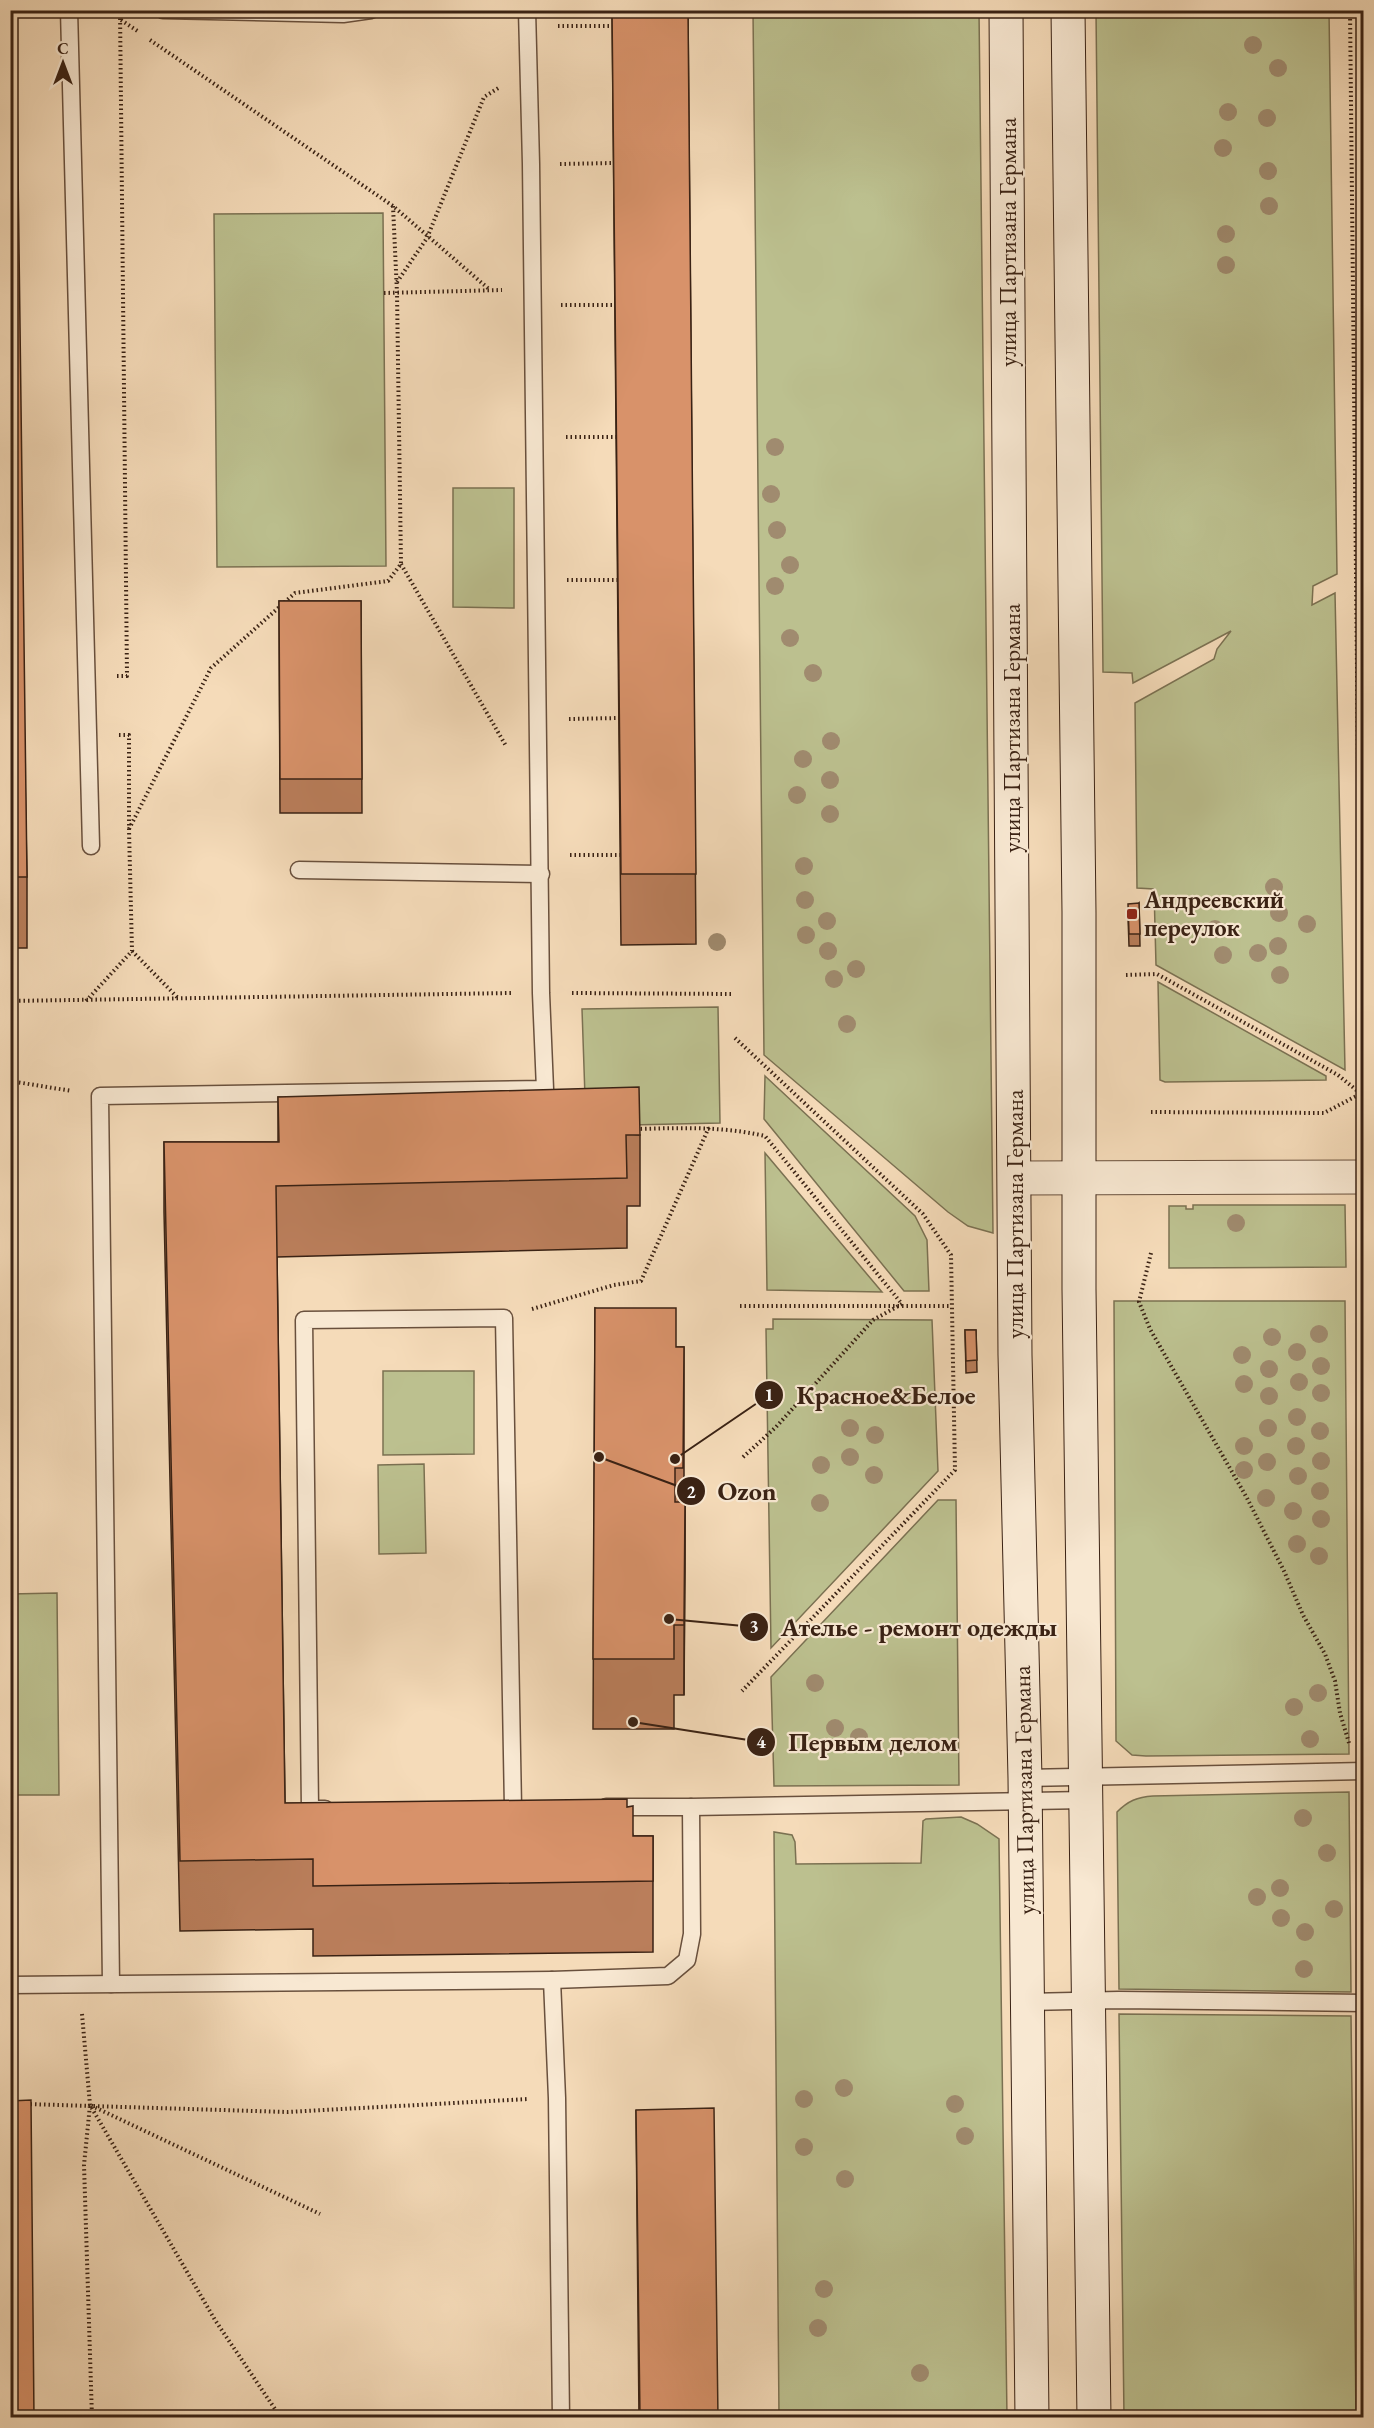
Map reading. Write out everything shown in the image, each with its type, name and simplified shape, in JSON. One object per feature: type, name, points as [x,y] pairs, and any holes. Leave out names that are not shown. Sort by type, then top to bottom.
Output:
[{"type":"main road","name":"улица Партизана Германа","points":[[1006,10],[1016,1355],[1025,1790],[1032,2418]]},
{"type":"main road","points":[[1068,10],[1094,2418]]},
{"type":"main road","points":[[1015,1178],[1079,1178],[1363,1191]]},
{"type":"lane","points":[[69,10],[91,846]]},
{"type":"lane","points":[[163,10],[343,14],[371,10]]},
{"type":"lane","points":[[111,1984],[100,1096],[545,1089],[528,18]]},
{"type":"lane","points":[[298,870],[541,874]]},
{"type":"lane","points":[[346,1809],[310,1809],[304,1320],[504,1318],[513,1808]]},
{"type":"lane","points":[[591,1807],[691,1807],[1086,1788],[1364,1771]]},
{"type":"lane","points":[[1025,1790],[1086,1788]]},
{"type":"lane","points":[[10,1985],[552,1980],[668,1976],[687,1960],[692,1934],[691,1807]]},
{"type":"lane","points":[[552,1980],[557,2098],[561,2418]]},
{"type":"lane","points":[[1026,2002],[1090,2000],[1364,2003]]},
{"type":"path","points":[[107,676],[127,676],[120,10]]},
{"type":"path","points":[[1350,10],[1362,1143]]},
{"type":"path","points":[[528,18],[612,26]]},
{"type":"path","points":[[120,19],[139,32]]},
{"type":"path","points":[[149,39],[393,206],[427,238],[490,290]]},
{"type":"path","points":[[396,282],[427,238],[484,97],[530,66]]},
{"type":"path","points":[[531,164],[613,163]]},
{"type":"path","points":[[393,206],[397,293],[401,564],[539,804]]},
{"type":"path","points":[[384,293],[490,290],[533,298],[615,305]]},
{"type":"path","points":[[535,437],[616,437]]},
{"type":"path","points":[[129,830],[211,669],[295,593],[388,581],[401,564]]},
{"type":"path","points":[[536,580],[617,580]]},
{"type":"path","points":[[538,719],[619,718]]},
{"type":"path","points":[[108,735],[129,735],[132,951],[179,999]]},
{"type":"path","points":[[540,856],[620,855]]},
{"type":"path","points":[[86,1001],[132,951]]},
{"type":"path","points":[[1126,975],[1157,974],[1338,1075],[1362,1093]]},
{"type":"path","points":[[10,1001],[542,993],[733,994]]},
{"type":"path","points":[[735,1038],[923,1214],[951,1255],[955,1470],[742,1691]]},
{"type":"path","points":[[10,1081],[100,1096]]},
{"type":"path","points":[[1151,1112],[1324,1113],[1362,1093]]},
{"type":"path","points":[[630,1129],[709,1127],[737,1129],[765,1136],[902,1304]]},
{"type":"path","points":[[504,1318],[614,1285],[641,1281],[709,1127]]},
{"type":"path","points":[[1363,1191],[1364,1274]]},
{"type":"path","points":[[1151,1253],[1139,1302],[1150,1329],[1247,1498],[1284,1571],[1303,1615],[1325,1654],[1335,1681],[1340,1713],[1349,1743],[1356,1751]]},
{"type":"path","points":[[740,1306],[902,1304],[951,1306]]},
{"type":"path","points":[[741,1459],[776,1427],[873,1320],[902,1304]]},
{"type":"path","points":[[83,2031],[90,2105],[84,2165],[92,2418]]},
{"type":"path","points":[[22,2104],[287,2112],[557,2098]]},
{"type":"path","points":[[90,2105],[320,2214]]},
{"type":"path","points":[[90,2105],[215,2320],[281,2418]]},
{"type":"green space","points":[[753,11],[979,11],[993,1233],[968,1226],[948,1212],[764,1055]]},
{"type":"green space","points":[[1096,11],[1329,11],[1337,574],[1313,586],[1312,605],[1335,593],[1345,1070],[1156,965],[1154,889],[1137,888],[1135,703],[1214,659],[1217,649],[1231,631],[1133,683],[1132,673],[1103,672]]},
{"type":"green space","points":[[383,213],[386,566],[217,567],[214,214]]},
{"type":"green space","points":[[453,488],[514,488],[514,608],[453,607]]},
{"type":"green space","points":[[1158,982],[1326,1076],[1326,1080],[1165,1082],[1160,1080]]},
{"type":"green space","points":[[718,1007],[720,1123],[586,1126],[582,1009]]},
{"type":"green space","points":[[765,1076],[915,1216],[927,1240],[929,1291],[904,1291],[764,1119]]},
{"type":"green space","points":[[765,1153],[882,1292],[767,1290]]},
{"type":"green space","points":[[1193,1205],[1345,1205],[1346,1267],[1169,1268],[1169,1206],[1186,1206],[1186,1209],[1193,1209]]},
{"type":"green space","points":[[1114,1301],[1345,1301],[1349,1754],[1146,1756],[1132,1755],[1116,1741]]},
{"type":"green space","points":[[773,1319],[932,1320],[938,1471],[771,1648],[766,1329],[773,1329]]},
{"type":"green space","points":[[383,1371],[474,1371],[474,1454],[383,1455]]},
{"type":"green space","points":[[424,1464],[426,1553],[379,1554],[378,1465]]},
{"type":"green space","points":[[938,1500],[956,1500],[959,1785],[774,1786],[771,1677]]},
{"type":"green space","points":[[57,1593],[59,1795],[11,1795],[11,1594]]},
{"type":"green space","points":[[1349,1792],[1351,1992],[1119,1989],[1117,1812],[1121,1808],[1133,1800],[1153,1796]]},
{"type":"green space","points":[[961,1817],[977,1824],[999,1839],[1007,2417],[779,2417],[774,1832],[792,1835],[795,1842],[796,1864],[921,1863],[923,1821]]},
{"type":"green space","points":[[1119,2014],[1351,2016],[1356,2417],[1124,2417]]},
{"type":"building","points":[[10,10],[16,10],[27,877],[10,877]]},
{"type":"building","points":[[612,10],[688,10],[696,874],[621,874]]},
{"type":"building","points":[[279,601],[361,601],[362,779],[280,779]]},
{"type":"building","points":[[1139,903],[1140,934],[1129,934],[1128,904]]},
{"type":"building","points":[[639,1087],[640,1135],[626,1135],[627,1178],[276,1186],[285,1803],[627,1799],[627,1807],[633,1806],[633,1836],[653,1836],[653,1881],[313,1886],[313,1859],[180,1861],[164,1142],[279,1142],[278,1097]]},
{"type":"building","points":[[595,1308],[676,1308],[676,1347],[684,1347],[683,1468],[675,1468],[675,1502],[685,1502],[684,1625],[674,1625],[674,1659],[593,1659]]},
{"type":"building","points":[[965,1330],[976,1330],[977,1360],[966,1361]]},
{"type":"building","points":[[31,2100],[34,2418],[10,2418],[10,2101]]},
{"type":"building","points":[[714,2108],[718,2418],[640,2418],[636,2110]]},
{"type":"place","name":"Андреевский переулок","points":[[1132,914]]},
{"type":"place","name":"Ozon","points":[[599,1457]]},
{"type":"place","name":"Красное&Белое","points":[[675,1459]]},
{"type":"place","name":"Ателье - ремонт одежды","points":[[669,1619]]},
{"type":"place","name":"Первым делом","points":[[633,1722]]}]
